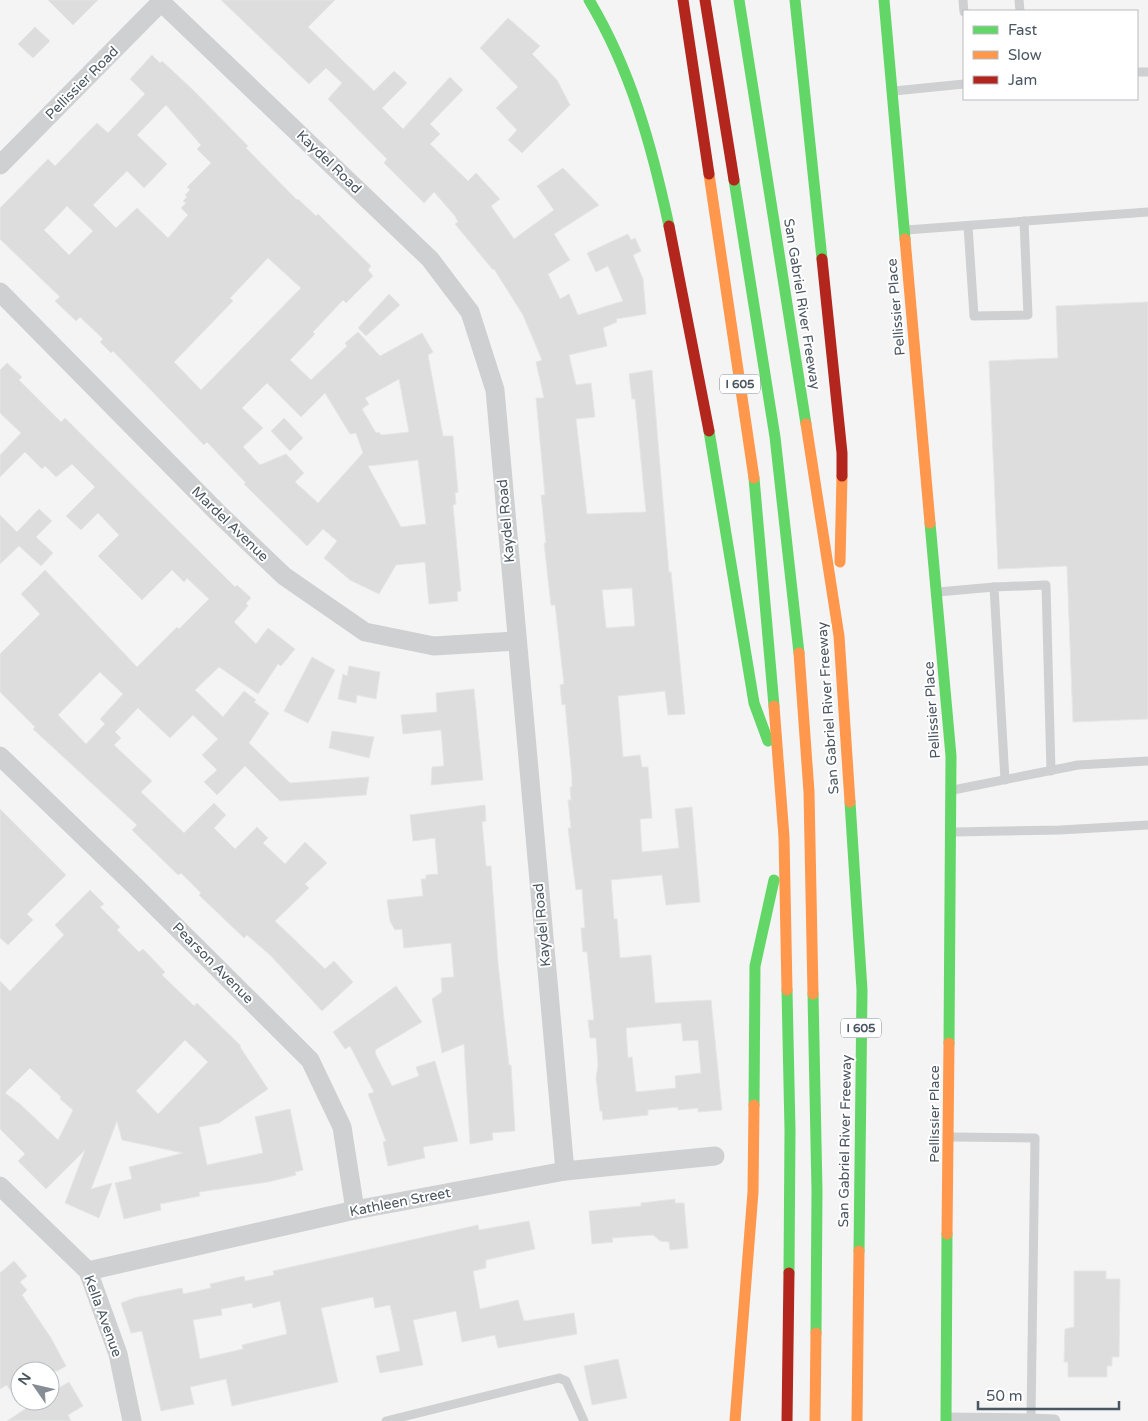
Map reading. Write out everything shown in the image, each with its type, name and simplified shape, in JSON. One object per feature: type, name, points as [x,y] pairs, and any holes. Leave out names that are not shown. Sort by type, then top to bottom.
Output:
[{"type":"main road","points":[[589,0],[621,61],[654,160],[689,313],[754,703],[780,771]]},
{"type":"main road","name":"I 605","points":[[683,0],[754,480],[780,771],[784,837],[790,1130],[788,1421]]},
{"type":"main road","points":[[705,0],[775,437],[800,674],[809,792],[817,1191],[814,1421]]},
{"type":"main road","name":"San Gabriel River Freeway","points":[[739,0],[839,636],[862,990],[857,1421]]},
{"type":"main road","points":[[795,0],[842,453],[839,636]]},
{"type":"main road","name":"Pellissier Place","points":[[884,0],[938,592],[951,756],[946,1419]]},
{"type":"main road","points":[[738,128],[788,442]]},
{"type":"main road","points":[[735,1421],[753,1192],[755,966],[784,837]]},
{"type":"main road","points":[[827,1392],[828,1296]]},
{"type":"street","name":"Pellissier Road","points":[[0,165],[162,1]]},
{"type":"street","name":"Kaydel Road","points":[[162,1],[430,259],[470,312],[495,390],[565,1171]]},
{"type":"street","name":"Mardel Avenue","points":[[0,292],[217,512],[284,576],[365,632],[434,646],[516,641]]},
{"type":"street","name":"Pearson Avenue","points":[[0,756],[136,886],[310,1060],[342,1127],[355,1210]]},
{"type":"street","name":"Kathleen Street","points":[[88,1271],[355,1210],[565,1171],[716,1156]]},
{"type":"street","name":"Kella Avenue","points":[[0,1186],[88,1271],[118,1354],[132,1421]]},
{"type":"lane","points":[[891,92],[963,84]]},
{"type":"lane","points":[[904,231],[1148,212]]},
{"type":"lane","points":[[968,226],[974,316],[1028,314],[1024,221]]},
{"type":"lane","points":[[938,592],[1046,585],[1050,770]]},
{"type":"lane","points":[[994,587],[1005,780]]},
{"type":"lane","points":[[951,791],[1078,765],[1148,762]]},
{"type":"lane","points":[[951,832],[1061,830],[1148,825]]},
{"type":"lane","points":[[948,1137],[1035,1138],[1031,1418]]},
{"type":"lane","points":[[386,1421],[558,1378],[566,1381],[584,1421]]},
{"type":"lane","points":[[946,1419],[1031,1418],[1055,1419],[1056,1421]]},
{"type":"building","points":[[48,0],[98,0],[73,25]]},
{"type":"building","points":[[221,0],[335,0],[308,27],[374,91],[394,71],[407,83],[382,108],[403,129],[450,77],[463,90],[430,124],[440,134],[430,144],[468,181],[476,173],[500,199],[491,206],[514,239],[554,210],[537,186],[563,168],[599,205],[554,234],[570,260],[548,274],[560,299],[569,294],[578,315],[623,301],[608,266],[596,272],[587,253],[628,234],[631,240],[635,238],[641,251],[633,255],[643,279],[646,314],[616,319],[617,322],[603,328],[607,346],[569,355],[576,385],[591,383],[595,417],[576,419],[587,514],[646,512],[635,399],[632,399],[629,374],[652,370],[669,572],[671,572],[685,714],[668,715],[665,691],[618,696],[623,757],[640,755],[642,767],[648,767],[652,818],[640,819],[642,852],[679,848],[675,809],[692,807],[700,902],[666,905],[662,875],[611,880],[614,919],[617,919],[620,958],[651,955],[655,1003],[711,1000],[722,1110],[698,1112],[698,1108],[678,1110],[678,1107],[648,1110],[648,1115],[603,1120],[596,1078],[598,1065],[596,1038],[590,1038],[588,1020],[594,1020],[587,952],[583,952],[581,928],[585,928],[582,889],[576,890],[568,828],[571,828],[568,800],[571,800],[570,787],[572,787],[572,778],[565,704],[562,705],[560,685],[564,684],[555,605],[551,605],[544,543],[546,543],[541,495],[545,495],[536,398],[544,398],[536,362],[542,360],[523,315],[494,269],[455,224],[458,222],[455,216],[434,192],[424,203],[384,163],[387,159],[328,99],[342,83],[326,68],[309,84]],"holes":[[[632,588],[635,626],[606,628],[602,590]],[[681,1023],[683,1041],[698,1040],[701,1073],[675,1076],[676,1088],[636,1092],[632,1057],[628,1058],[626,1028]]]},
{"type":"building","points":[[508,18],[540,46],[532,54],[557,80],[570,105],[522,153],[508,140],[517,130],[496,108],[518,87],[480,48]]},
{"type":"building","points":[[35,27],[50,41],[33,58],[18,44]]},
{"type":"building","points":[[152,55],[160,63],[162,61],[248,146],[246,148],[297,200],[316,216],[318,214],[371,266],[368,270],[373,276],[346,303],[343,300],[313,332],[315,334],[290,360],[311,380],[347,346],[345,343],[358,332],[380,356],[422,333],[433,352],[428,355],[443,436],[453,436],[458,492],[455,493],[456,504],[453,505],[461,591],[457,592],[458,601],[429,604],[425,562],[396,565],[379,594],[350,580],[324,558],[337,541],[323,529],[307,546],[244,484],[246,483],[207,442],[204,445],[113,351],[111,353],[100,342],[103,339],[80,317],[76,321],[55,301],[60,297],[0,239],[0,208],[48,159],[55,166],[97,123],[108,133],[145,94],[130,79]],"holes":[[[166,105],[201,145],[197,149],[211,163],[187,187],[190,190],[185,195],[187,197],[183,201],[186,203],[181,208],[188,215],[168,238],[137,208],[116,228],[93,205],[127,171],[144,188],[167,164],[137,135]],[[67,206],[93,231],[69,255],[44,230]],[[268,258],[301,288],[201,390],[174,362],[233,301],[230,298]],[[399,379],[409,432],[381,435],[379,432],[376,433],[362,409],[369,404],[365,398]],[[267,383],[301,417],[325,393],[350,434],[356,433],[363,453],[318,503],[295,482],[304,473],[286,454],[260,465],[243,447],[263,428],[242,408]],[[418,460],[426,524],[401,527],[368,466]]]},
{"type":"building","points":[[389,294],[400,305],[366,336],[358,328]]},
{"type":"building","points":[[1148,302],[1148,719],[1073,722],[1067,566],[998,569],[989,361],[1058,358],[1056,306]]},
{"type":"building","points":[[7,363],[22,377],[19,380],[61,422],[65,418],[235,587],[237,585],[251,598],[246,603],[248,606],[234,622],[256,644],[268,628],[295,649],[281,666],[278,664],[258,694],[219,667],[195,690],[223,717],[244,691],[256,700],[254,702],[269,713],[249,743],[290,783],[369,777],[366,795],[280,801],[245,766],[217,795],[204,782],[217,770],[202,755],[218,739],[193,715],[170,738],[138,708],[115,732],[121,738],[114,745],[152,781],[141,792],[184,833],[214,803],[226,815],[214,828],[235,849],[257,827],[268,838],[263,843],[285,864],[305,842],[327,863],[305,884],[309,888],[275,921],[325,969],[334,961],[353,982],[322,1011],[271,956],[247,935],[244,938],[199,895],[201,893],[181,873],[178,875],[132,830],[137,825],[33,729],[35,727],[0,692],[0,654],[40,614],[21,594],[45,570],[137,667],[177,627],[179,629],[209,599],[187,578],[184,582],[172,570],[142,600],[98,556],[119,535],[98,513],[81,530],[66,516],[95,487],[72,464],[56,477],[45,466],[42,469],[25,452],[0,477],[0,455],[21,433],[0,413],[0,370]],"holes":[[[100,672],[123,694],[100,719],[105,724],[86,744],[58,715]]]},
{"type":"building","points":[[284,418],[303,438],[290,451],[271,431]]},
{"type":"building","points":[[39,509],[52,521],[36,537],[53,553],[41,566],[19,546],[0,564],[0,515],[17,532]]},
{"type":"building","points":[[312,657],[335,670],[308,723],[284,711]]},
{"type":"building","points":[[349,666],[380,672],[376,699],[357,695],[356,703],[338,699],[343,674],[347,676]]},
{"type":"building","points":[[474,689],[483,780],[431,785],[432,767],[444,766],[441,730],[403,734],[401,715],[437,712],[436,693]]},
{"type":"building","points":[[332,731],[374,737],[369,758],[329,748]]},
{"type":"building","points":[[485,805],[486,821],[482,822],[486,866],[491,866],[498,963],[509,1065],[511,1065],[515,1131],[492,1133],[493,1140],[470,1144],[464,1044],[442,1053],[432,999],[442,992],[441,978],[454,977],[451,943],[404,948],[402,929],[395,930],[390,921],[387,900],[423,896],[421,879],[426,879],[426,875],[438,874],[435,838],[413,841],[410,815]]},
{"type":"building","points":[[0,809],[66,875],[27,914],[33,920],[8,945],[0,938]]},
{"type":"building","points":[[90,890],[104,904],[100,907],[120,927],[117,930],[139,952],[143,949],[165,972],[162,975],[164,977],[194,1006],[197,1003],[241,1046],[268,1089],[219,1123],[199,1127],[207,1165],[263,1153],[255,1117],[290,1109],[303,1170],[295,1172],[296,1175],[268,1182],[199,1192],[200,1196],[160,1204],[161,1210],[124,1219],[115,1183],[132,1179],[129,1167],[183,1153],[122,1140],[117,1121],[91,1189],[112,1183],[99,1218],[65,1203],[85,1150],[46,1189],[18,1161],[25,1154],[0,1129],[0,981],[10,991],[64,935],[55,925]],"holes":[[[185,1040],[208,1062],[158,1114],[136,1091]],[[30,1068],[73,1110],[58,1140],[20,1104],[5,1093]]]},
{"type":"building","points":[[396,986],[422,1022],[375,1050],[376,1055],[392,1086],[419,1076],[416,1067],[435,1061],[458,1141],[423,1147],[425,1158],[388,1166],[383,1142],[386,1141],[368,1094],[374,1092],[350,1046],[345,1049],[333,1032]]},
{"type":"building","points":[[675,1199],[675,1203],[684,1203],[688,1248],[670,1250],[669,1242],[660,1241],[653,1235],[612,1238],[613,1242],[592,1244],[589,1211],[641,1206],[641,1203]]},
{"type":"building","points":[[529,1221],[535,1249],[486,1260],[486,1268],[473,1271],[480,1309],[518,1300],[524,1321],[574,1313],[577,1334],[498,1348],[495,1335],[462,1342],[456,1311],[413,1320],[423,1365],[380,1373],[376,1356],[400,1351],[390,1305],[375,1308],[373,1297],[321,1308],[338,1382],[232,1406],[226,1379],[190,1387],[194,1404],[161,1411],[142,1331],[131,1333],[121,1303],[134,1298],[182,1288],[183,1294],[211,1288],[210,1284],[244,1276],[245,1281],[274,1275],[273,1271],[478,1225],[479,1230]],"holes":[[[280,1301],[287,1334],[242,1345],[243,1349],[200,1359],[193,1320],[222,1315],[221,1309],[252,1303],[253,1308]]]},
{"type":"building","points":[[14,1261],[27,1276],[20,1282],[27,1290],[22,1295],[51,1338],[66,1366],[60,1369],[60,1361],[10,1361],[10,1390],[7,1385],[0,1389],[0,1273]]},
{"type":"building","points":[[1074,1271],[1106,1271],[1106,1279],[1120,1279],[1119,1357],[1112,1357],[1112,1366],[1107,1366],[1107,1377],[1068,1377],[1068,1362],[1064,1362],[1065,1329],[1074,1327]]},
{"type":"building","points":[[618,1359],[627,1398],[592,1405],[584,1366]]},
{"type":"building","points":[[69,1382],[83,1406],[68,1415],[71,1421],[7,1421],[22,1411],[60,1411],[60,1387]]},
{"type":"traffic: fast","points":[[589,0],[604,27],[628,81],[647,138],[669,226]]},
{"type":"traffic: fast","points":[[739,0],[806,424]]},
{"type":"traffic: fast","points":[[795,0],[822,259]]},
{"type":"traffic: fast","points":[[884,0],[905,239]]},
{"type":"traffic: fast","points":[[734,180],[775,437],[799,653]]},
{"type":"traffic: fast","points":[[709,431],[754,703],[768,741]]},
{"type":"traffic: fast","points":[[754,478],[774,706]]},
{"type":"traffic: fast","points":[[930,523],[951,756],[949,1043]]},
{"type":"traffic: fast","points":[[850,802],[862,990],[859,1251]]},
{"type":"traffic: fast","points":[[754,1105],[755,966],[774,880]]},
{"type":"traffic: fast","points":[[787,990],[790,1130],[789,1273]]},
{"type":"traffic: fast","points":[[813,994],[817,1191],[816,1333]]},
{"type":"traffic: fast","points":[[946,1421],[947,1234]]},
{"type":"traffic: slow","points":[[709,174],[754,478]]},
{"type":"traffic: slow","points":[[905,239],[930,523]]},
{"type":"traffic: slow","points":[[806,424],[839,636],[850,802]]},
{"type":"traffic: slow","points":[[840,562],[842,476]]},
{"type":"traffic: slow","points":[[799,653],[809,792],[813,994]]},
{"type":"traffic: slow","points":[[774,706],[784,837],[787,990]]},
{"type":"traffic: slow","points":[[947,1234],[949,1043]]},
{"type":"traffic: slow","points":[[735,1421],[753,1192],[754,1105]]},
{"type":"traffic: slow","points":[[857,1421],[859,1251]]},
{"type":"traffic: slow","points":[[815,1421],[816,1333]]},
{"type":"traffic: jam","points":[[683,0],[709,174]]},
{"type":"traffic: jam","points":[[705,0],[734,180]]},
{"type":"traffic: jam","points":[[669,226],[709,431]]},
{"type":"traffic: jam","points":[[822,259],[842,453],[842,476]]},
{"type":"traffic: jam","points":[[787,1421],[789,1273]]}]
